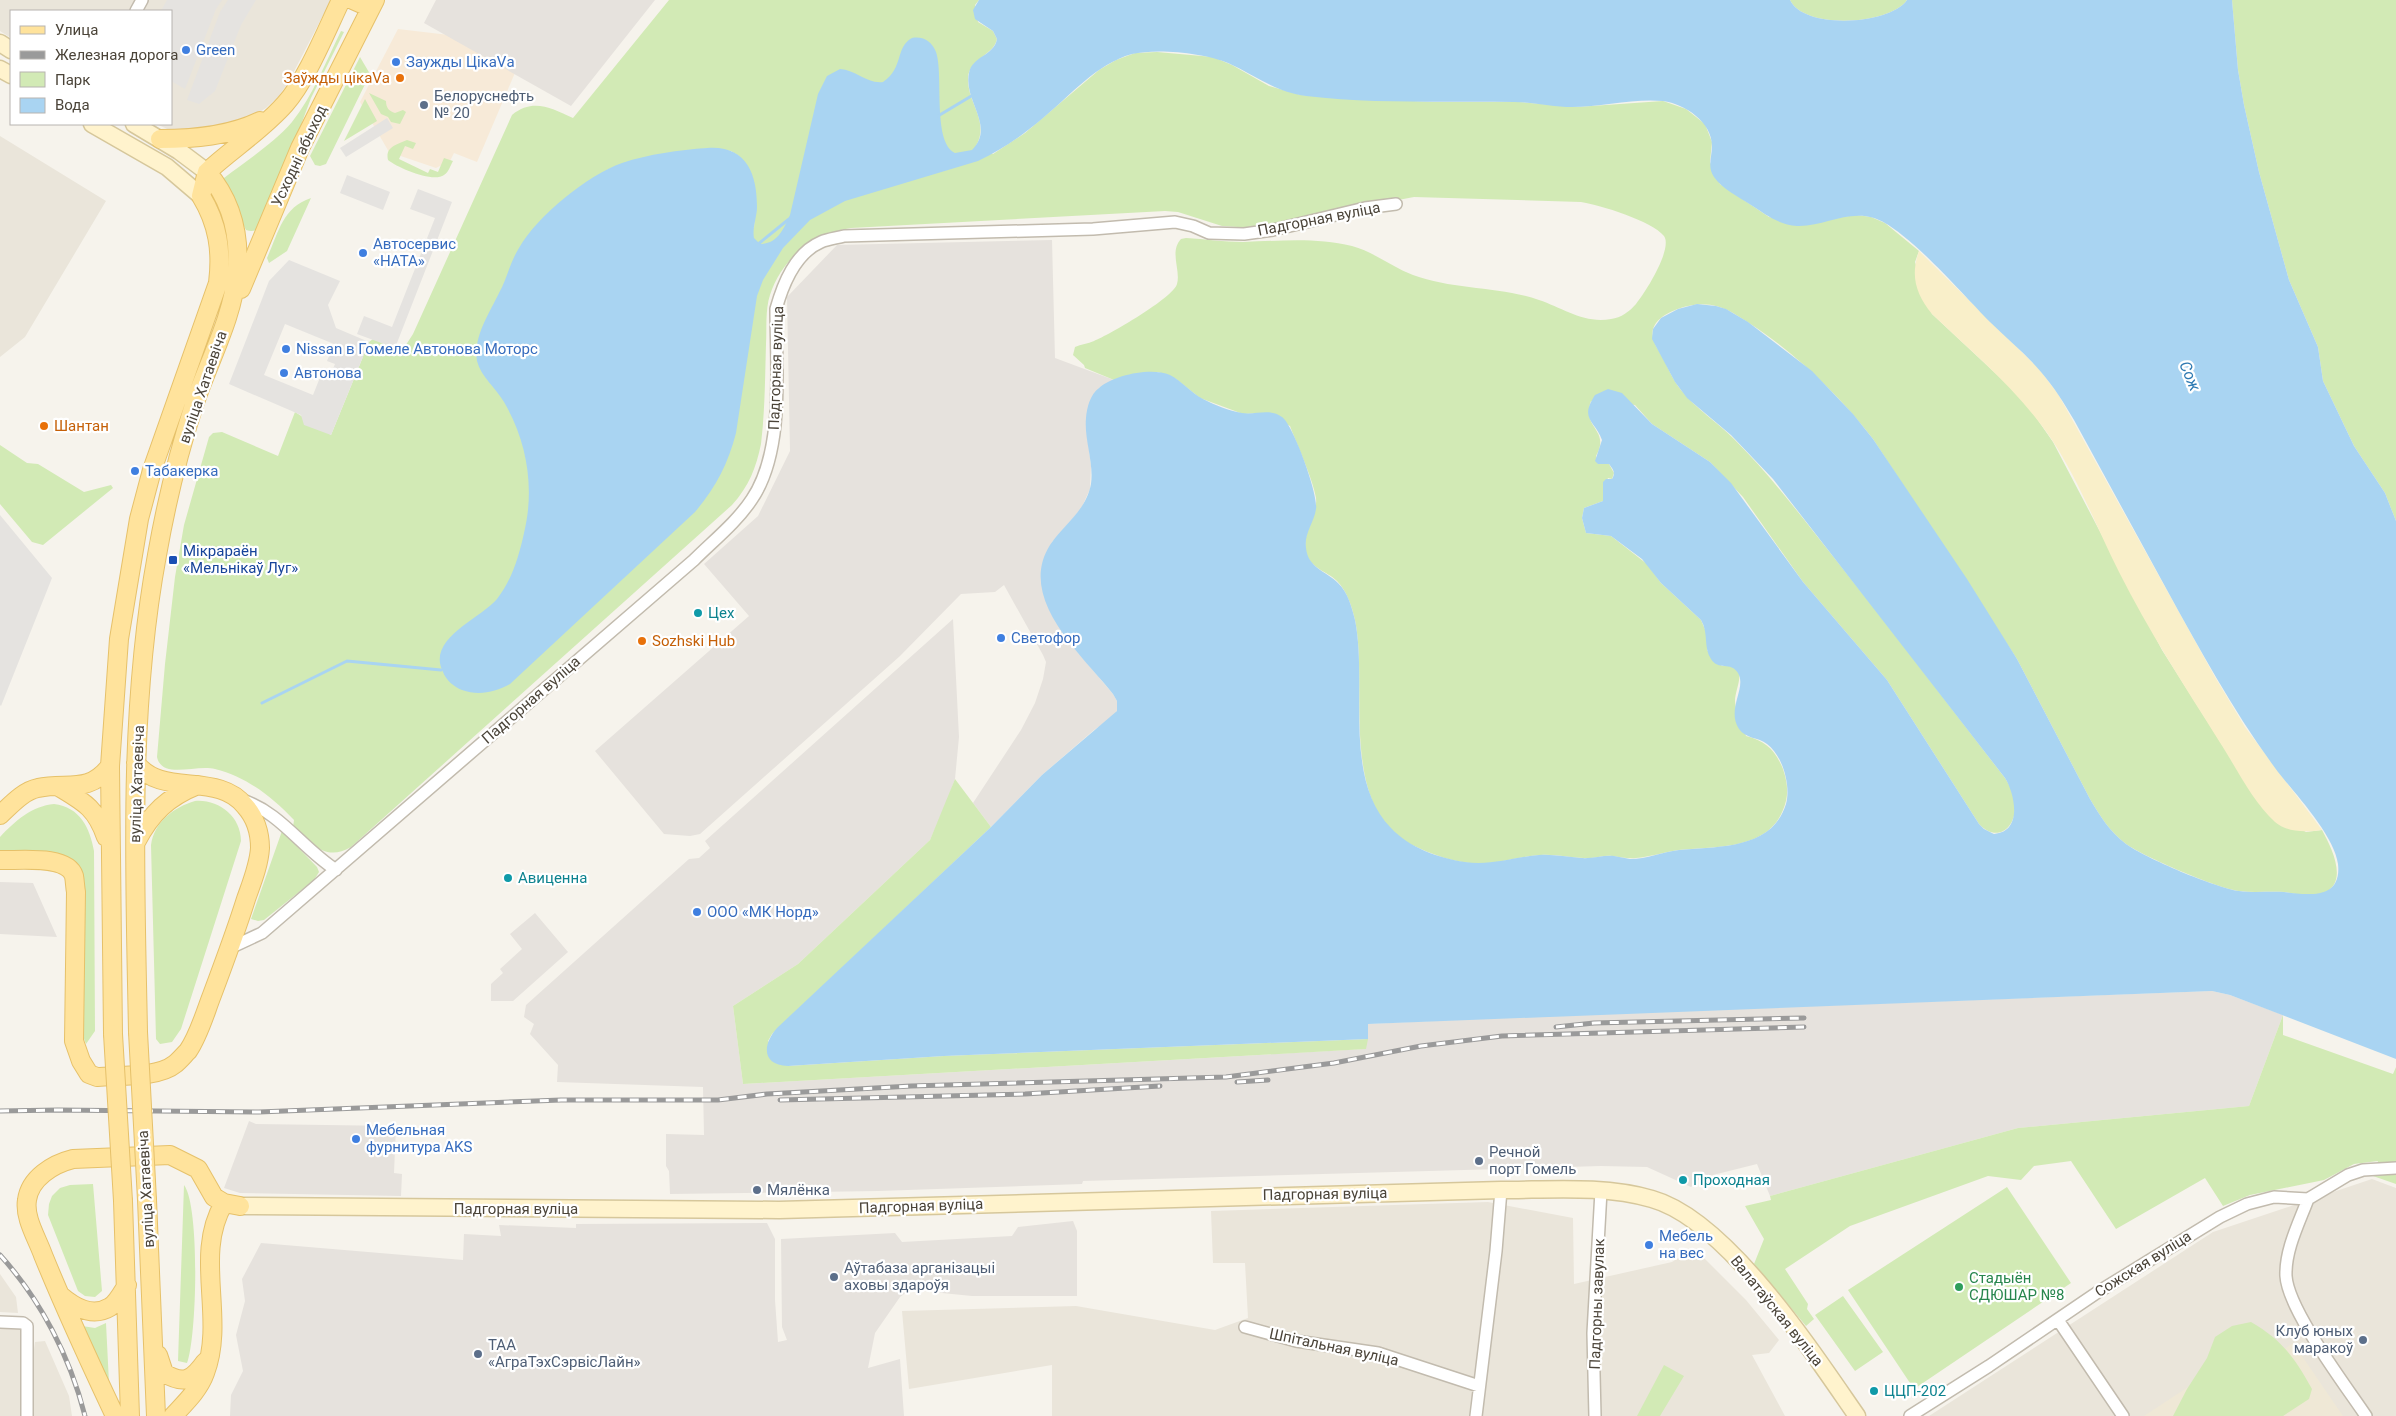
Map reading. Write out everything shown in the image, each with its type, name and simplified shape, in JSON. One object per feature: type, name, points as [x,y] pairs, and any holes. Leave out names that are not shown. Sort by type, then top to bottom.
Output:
[{"type":"main road","points":[[201,196],[207,172],[286,103],[342,0]]},
{"type":"main road","points":[[353,0],[373,4]]},
{"type":"main road","name":"Усходні абыход","points":[[229,314],[300,148],[373,4]]},
{"type":"main road","points":[[160,139],[186,139],[222,134],[251,125],[276,113]]},
{"type":"main road","name":"вуліца Хатаевіча","points":[[156,1416],[138,1032],[135,845],[136,763],[145,640],[156,557],[172,481],[194,404],[229,314],[237,271],[237,238],[228,203],[207,172]]},
{"type":"main road","name":"вуліца Хатаевіча","points":[[130,1416],[127,1285],[112,1034],[110,766],[119,639],[139,519],[165,430],[218,283],[220,268],[215,222],[201,196]]},
{"type":"main road","points":[[0,860],[52,861],[68,868],[74,875],[76,892],[74,1042],[81,1061],[90,1074],[97,1077],[163,1072],[174,1065],[188,1050],[198,1030],[230,948],[256,870],[260,850],[256,823],[239,798],[222,789],[159,779],[143,771],[136,763]]},
{"type":"main road","points":[[0,815],[28,792],[37,788],[78,786],[91,782],[102,776],[110,766]]},
{"type":"main road","points":[[135,845],[147,823],[161,806],[176,795],[200,784]]},
{"type":"main road","points":[[59,787],[88,804],[99,819],[110,846]]},
{"type":"main road","points":[[115,1416],[59,1295],[27,1214],[26,1206],[29,1192],[43,1173],[59,1163],[73,1160],[170,1155],[182,1159],[198,1169],[214,1197],[232,1205]]},
{"type":"main road","points":[[173,1416],[190,1398],[205,1374],[212,1348],[213,1329],[210,1247],[216,1216],[232,1205]]},
{"type":"main road","points":[[59,1295],[82,1310],[97,1312],[112,1307],[127,1285]]},
{"type":"main road","points":[[154,1346],[164,1373],[177,1380],[184,1380],[195,1374],[212,1348]]},
{"type":"street","points":[[94,125],[167,167],[201,196]]},
{"type":"street","points":[[136,125],[160,139],[207,172]]},
{"type":"street","name":"Падгорная вуліца","points":[[230,948],[262,933],[336,870],[694,560],[752,500],[767,472],[775,430],[776,309],[780,293],[792,268],[803,255],[820,242],[844,236],[1093,229],[1175,222],[1193,226],[1209,233],[1244,234],[1273,230],[1366,208],[1396,204]]},
{"type":"street","points":[[239,798],[270,813],[318,858],[336,870]]},
{"type":"street","points":[[2366,1416],[2301,1318],[2286,1278],[2288,1257],[2308,1199],[2348,1176],[2363,1170],[2396,1168]]},
{"type":"street","points":[[1476,1416],[1496,1251],[1501,1190]]},
{"type":"street","name":"Падгорная вуліца","points":[[232,1205],[779,1210],[1501,1190],[1601,1191]]},
{"type":"street","name":"Падгорны завулак","points":[[1595,1416],[1593,1333],[1601,1191]]},
{"type":"street","name":"Валатаўская вуліца","points":[[1601,1191],[1652,1199],[1678,1210],[1697,1222],[1722,1245],[1773,1301],[1801,1336],[1857,1416]]},
{"type":"street","name":"Сожская вуліца","points":[[1910,1416],[2147,1261],[2220,1216],[2247,1204],[2274,1197],[2308,1199]]},
{"type":"street","points":[[2058,1320],[2124,1416]]},
{"type":"street","points":[[0,1322],[27,1326],[27,1416]]},
{"type":"street","name":"Шпітальная вуліца","points":[[1245,1327],[1296,1341],[1378,1353],[1479,1386]]},
{"type":"shaded area","points":[[0,0],[331,0],[288,83],[278,97],[266,108],[246,121],[225,128],[172,131],[158,125],[172,125],[172,10],[10,10],[10,37],[0,31]]},
{"type":"shaded area","name":"Green","points":[[167,0],[222,0],[216,9],[185,89],[172,82],[172,10],[162,10]]},
{"type":"shaded area","points":[[228,0],[256,0],[241,25],[215,91],[199,104],[187,100],[220,12]]},
{"type":"shaded area","points":[[436,0],[655,0],[571,106],[424,23]]},
{"type":"shaded area","points":[[398,29],[449,35],[517,68],[477,162],[454,153],[450,161],[436,168],[389,152],[360,102]]},
{"type":"shaded area","points":[[387,118],[393,128],[346,157],[340,148]]},
{"type":"shaded area","points":[[0,136],[106,201],[25,337],[0,357]]},
{"type":"shaded area","points":[[347,175],[390,192],[383,210],[340,193]]},
{"type":"shaded area","points":[[418,189],[452,202],[395,348],[357,334],[364,316],[392,327],[435,218],[410,209]]},
{"type":"shaded area","points":[[1052,240],[1055,358],[1114,380],[1099,388],[1086,424],[1091,466],[1090,489],[1081,509],[1052,542],[1045,597],[1064,636],[1113,694],[1117,701],[1117,711],[1113,717],[1094,730],[1042,775],[991,827],[973,803],[1021,730],[1035,703],[1043,679],[1046,662],[1004,585],[995,592],[961,594],[900,656],[700,834],[690,836],[664,834],[595,751],[749,616],[704,564],[758,516],[790,451],[787,297],[837,245]]},
{"type":"shaded area","points":[[289,260],[340,281],[328,305],[336,328],[369,342],[331,435],[304,425],[301,415],[229,384],[269,281]],"holes":[[[285,324],[334,344],[327,361],[335,364],[329,378],[321,375],[313,395],[264,375]]]},
{"type":"shaded area","points":[[0,515],[52,578],[1,706],[0,705]]},
{"type":"shaded area","points":[[953,619],[959,737],[955,779],[930,840],[798,964],[733,1006],[743,1084],[1365,1049],[1368,1024],[1518,1017],[2212,991],[2230,995],[2283,1015],[2249,1106],[2018,1128],[1770,1196],[1757,1164],[1701,1178],[1691,1187],[1647,1167],[1601,1166],[1083,1181],[1082,1184],[878,1191],[670,1194],[669,1171],[666,1166],[666,1134],[704,1135],[703,1087],[557,1082],[558,1065],[530,1034],[534,1024],[524,1017],[526,1005],[689,859],[699,858],[710,848],[705,841]]},
{"type":"shaded area","points":[[0,882],[33,883],[57,937],[0,934]]},
{"type":"shaded area","points":[[535,913],[568,952],[513,1001],[491,1001],[491,984],[503,973],[500,969],[522,949],[510,934]]},
{"type":"shaded area","points":[[249,1121],[256,1124],[396,1126],[394,1173],[402,1174],[401,1196],[240,1193],[224,1188]]},
{"type":"shaded area","points":[[2372,1179],[2396,1188],[2396,1416],[1929,1416],[2213,1232]]},
{"type":"shaded area","points":[[1488,1202],[1573,1218],[1574,1284],[1672,1262],[1694,1248],[1746,1300],[1779,1340],[1769,1353],[1752,1355],[1785,1416],[1052,1416],[1052,1365],[909,1389],[902,1311],[1076,1306],[1215,1330],[1248,1318],[1245,1263],[1213,1263],[1211,1211]]},
{"type":"shaded area","points":[[1073,1221],[1077,1231],[1077,1296],[972,1296],[942,1293],[918,1284],[900,1297],[875,1333],[868,1368],[900,1359],[904,1416],[230,1416],[231,1395],[243,1371],[236,1335],[245,1301],[242,1279],[261,1243],[463,1260],[464,1234],[501,1236],[499,1225],[576,1228],[576,1224],[767,1223],[775,1239],[775,1300],[778,1342],[787,1340],[782,1327],[781,1239],[895,1233],[902,1242],[1012,1236],[1018,1227]]},
{"type":"shaded area","points":[[0,1274],[16,1297],[18,1313],[0,1312]]},
{"type":"shaded area","points":[[0,1325],[22,1326],[20,1416],[0,1416]]},
{"type":"shaded area","points":[[45,1341],[69,1396],[72,1416],[30,1416],[30,1379],[35,1342]]},
{"type":"shaded area","points":[[2293,1343],[2343,1416],[2144,1416],[2211,1372],[2225,1389]]},
{"type":"green space","points":[[669,0],[979,0],[975,5],[978,22],[993,31],[997,39],[991,49],[973,66],[968,78],[971,96],[981,128],[976,146],[993,154],[1025,133],[1099,70],[1116,60],[1135,53],[1157,52],[1213,57],[1232,65],[1269,86],[1301,95],[1432,102],[1519,102],[1577,107],[1663,101],[1686,109],[1705,124],[1712,142],[1710,162],[1720,184],[1769,217],[1811,224],[1857,215],[1871,217],[1885,223],[1919,251],[1915,262],[1932,314],[2008,385],[2030,409],[2053,442],[2162,650],[2247,784],[2265,809],[2306,832],[2322,830],[2335,859],[2336,879],[2332,887],[2324,893],[2311,896],[2285,892],[2250,892],[2228,889],[2181,871],[2135,850],[2120,839],[2106,823],[2090,799],[2017,659],[1873,439],[1826,386],[1791,354],[1733,313],[1717,306],[1706,304],[1682,307],[1664,316],[1655,325],[1653,337],[1655,343],[1673,379],[1687,397],[1734,439],[1771,480],[1917,664],[2005,778],[2012,790],[2015,803],[2013,819],[2005,830],[1993,833],[1979,824],[1887,680],[1803,582],[1743,497],[1710,462],[1652,424],[1635,405],[1591,401],[1590,418],[1600,440],[1600,447],[1596,456],[1598,464],[1609,464],[1614,473],[1612,479],[1608,478],[1603,491],[1603,501],[1584,508],[1582,518],[1586,533],[1611,536],[1647,564],[1661,583],[1701,620],[1707,634],[1707,650],[1722,666],[1731,666],[1739,672],[1735,705],[1746,736],[1769,747],[1780,762],[1787,785],[1783,810],[1775,823],[1765,833],[1752,840],[1738,844],[1678,850],[1636,858],[1609,856],[1588,858],[1541,855],[1480,864],[1460,862],[1430,853],[1412,845],[1389,827],[1373,803],[1365,775],[1361,743],[1358,647],[1355,620],[1344,589],[1337,581],[1312,563],[1306,553],[1307,532],[1315,512],[1316,498],[1290,426],[1262,413],[1243,414],[1200,398],[1176,379],[1158,372],[1137,374],[1114,380],[1085,368],[1073,355],[1075,347],[1113,332],[1153,307],[1173,290],[1178,279],[1176,250],[1181,239],[1186,238],[1236,242],[1298,240],[1338,243],[1360,249],[1405,272],[1428,280],[1508,292],[1539,300],[1583,317],[1601,320],[1618,317],[1634,307],[1657,271],[1665,251],[1666,242],[1664,236],[1658,230],[1625,214],[1581,202],[1414,197],[1255,227],[1222,226],[1178,212],[1165,211],[851,228],[837,231],[812,242],[791,259],[782,270],[768,301],[761,444],[751,476],[738,498],[351,847],[334,853],[319,849],[293,827],[294,820],[268,796],[238,777],[207,768],[173,770],[165,768],[160,764],[157,757],[175,577],[184,525],[209,437],[213,433],[222,432],[278,456],[295,412],[331,435],[369,342],[373,339],[402,351],[413,334],[512,115],[527,107],[542,106],[573,118]],"holes":[[[709,148],[731,151],[739,156],[756,193],[754,228],[607,170],[632,161],[670,153]]]},
{"type":"green space","points":[[1790,0],[1907,0],[1898,8],[1884,15],[1847,21],[1829,20],[1812,16],[1798,10]]},
{"type":"green space","points":[[2232,0],[2396,0],[2396,521],[2385,493],[2354,446],[2323,381],[2318,347],[2289,280],[2259,172],[2244,105],[2238,70]]},
{"type":"green space","points":[[341,31],[344,32],[311,98],[266,219],[256,230],[246,230],[223,185],[224,178],[268,145],[285,130],[300,112],[313,90]]},
{"type":"green space","points":[[360,57],[370,74],[326,164],[315,165],[310,156]]},
{"type":"green space","points":[[369,93],[386,101],[387,107],[391,111],[395,113],[403,110],[406,112],[400,124],[391,122],[388,117],[381,114]]},
{"type":"green space","points":[[365,99],[377,121],[344,141]]},
{"type":"green space","points":[[407,140],[416,143],[413,149],[405,146],[399,159],[428,173],[430,169],[438,172],[444,158],[453,161],[447,172],[439,177],[424,176],[399,167],[388,160],[390,149]]},
{"type":"green space","points":[[311,198],[287,251],[269,263],[267,258],[287,215],[301,202]]},
{"type":"green space","points":[[0,445],[27,463],[38,464],[84,492],[111,485],[113,488],[43,545],[32,542],[0,504]]},
{"type":"green space","points":[[955,779],[991,827],[772,1034],[768,1041],[788,1066],[944,1056],[1368,1039],[1366,1049],[743,1084],[733,1006],[798,964],[930,840]]},
{"type":"green space","points":[[195,801],[212,803],[227,811],[237,824],[241,841],[181,1029],[172,1042],[160,1044],[156,1039],[151,845],[156,829],[166,817],[180,807]]},
{"type":"green space","points":[[54,804],[71,809],[77,814],[90,834],[94,851],[95,1031],[86,1044],[81,1031],[80,871],[0,851],[0,837],[12,825],[31,811]]},
{"type":"green space","points":[[282,831],[317,867],[319,872],[314,880],[264,920],[251,919]]},
{"type":"green space","points":[[2283,1015],[2283,1035],[2393,1074],[2396,1067],[2396,1184],[2373,1176],[2378,1161],[2354,1164],[2324,1180],[2250,1195],[2223,1206],[2205,1178],[2116,1229],[2071,1161],[2034,1166],[2021,1180],[1988,1176],[1850,1226],[1785,1269],[1808,1304],[1807,1309],[1814,1319],[1806,1326],[1754,1264],[1764,1239],[1745,1206],[1771,1200],[1770,1196],[2018,1128],[2249,1106]]},
{"type":"green space","points":[[93,1184],[102,1291],[95,1297],[85,1296],[78,1291],[48,1215],[52,1196],[60,1188],[70,1185]]},
{"type":"green space","points":[[184,1185],[193,1218],[195,1244],[195,1301],[187,1363],[178,1361]]},
{"type":"green space","name":"Стадыён СДЮШАР №8","points":[[2007,1187],[2071,1283],[1914,1389],[1848,1290]]},
{"type":"green space","points":[[1843,1296],[1883,1352],[1855,1371],[1815,1315]]},
{"type":"green space","points":[[2251,1322],[2279,1343],[2300,1368],[2312,1389],[2309,1399],[2283,1416],[2173,1416],[2187,1389],[2207,1358],[2215,1337],[2232,1326]]},
{"type":"green space","points":[[106,1323],[109,1383],[82,1326],[95,1328]]},
{"type":"green space","points":[[1664,1365],[1684,1376],[1660,1416],[1637,1416]]},
{"type":"sand","points":[[1919,251],[2039,369],[2058,394],[2215,677],[2245,727],[2322,830],[2297,831],[2280,826],[2267,814],[2252,794],[2142,615],[2079,488],[2052,440],[2011,389],[1926,307],[1918,292],[1915,277],[1916,260]]},
{"type":"water","name":"Сож","points":[[979,0],[1790,0],[1798,10],[1812,16],[1829,20],[1847,21],[1884,15],[1898,8],[1907,0],[2232,0],[2238,70],[2244,105],[2259,172],[2289,280],[2318,347],[2323,381],[2354,446],[2385,493],[2396,521],[2396,1059],[2230,995],[2212,991],[1368,1024],[1368,1039],[944,1056],[788,1066],[773,1062],[767,1053],[767,1047],[772,1034],[777,1028],[991,827],[1042,775],[1117,711],[1117,701],[1113,694],[1071,644],[1047,606],[1041,586],[1042,565],[1050,545],[1080,510],[1091,484],[1092,476],[1086,434],[1086,418],[1091,398],[1096,391],[1114,379],[1143,372],[1170,375],[1199,396],[1217,406],[1242,413],[1273,413],[1282,417],[1287,422],[1304,461],[1316,502],[1315,514],[1306,538],[1307,555],[1314,565],[1333,579],[1344,591],[1355,620],[1358,646],[1360,730],[1367,784],[1376,807],[1391,828],[1407,841],[1425,851],[1445,858],[1474,863],[1544,855],[1585,858],[1614,856],[1636,859],[1679,850],[1726,846],[1756,838],[1769,830],[1779,819],[1786,804],[1786,780],[1781,764],[1773,749],[1767,744],[1745,735],[1739,729],[1735,714],[1740,685],[1738,673],[1732,667],[1717,665],[1711,659],[1707,650],[1705,630],[1701,620],[1661,583],[1642,559],[1611,536],[1586,533],[1582,518],[1584,508],[1603,501],[1603,482],[1606,479],[1612,479],[1614,475],[1613,469],[1609,464],[1598,464],[1595,461],[1602,440],[1588,415],[1590,403],[1595,395],[1608,389],[1622,393],[1652,424],[1710,462],[1731,483],[1803,582],[1887,680],[1979,824],[1994,834],[2003,832],[2013,820],[2014,811],[2012,793],[2005,778],[1773,479],[1731,435],[1687,398],[1675,382],[1652,339],[1653,329],[1661,318],[1678,309],[1697,304],[1726,309],[1748,322],[1812,371],[1853,414],[1873,439],[1967,579],[2017,659],[2090,799],[2106,823],[2120,839],[2135,850],[2181,872],[2228,889],[2239,891],[2321,893],[2334,884],[2338,876],[2338,864],[2335,853],[2322,828],[2262,750],[2219,682],[2059,395],[2023,353],[1918,248],[1887,224],[1864,216],[1844,217],[1807,226],[1784,224],[1772,218],[1726,189],[1717,181],[1710,166],[1712,146],[1711,137],[1707,129],[1688,110],[1663,101],[1652,100],[1572,107],[1521,102],[1332,99],[1285,91],[1218,59],[1181,52],[1142,52],[1119,59],[1084,81],[1043,118],[1020,136],[987,157],[845,201],[810,220],[783,248],[763,280],[757,296],[736,433],[720,475],[702,503],[695,512],[510,684],[493,691],[481,693],[468,692],[453,685],[443,672],[440,660],[442,649],[457,631],[489,607],[502,592],[511,576],[517,559],[527,516],[529,482],[523,449],[512,417],[501,397],[479,367],[476,352],[483,326],[502,288],[516,253],[527,236],[564,198],[594,177],[622,163],[675,151],[720,148],[740,156],[747,164],[755,183],[757,211],[754,238],[760,244],[771,241],[780,234],[790,215],[818,94],[827,76],[840,69],[872,81],[883,82],[894,70],[903,47],[912,38],[920,38],[927,41],[936,52],[941,122],[943,136],[948,146],[955,153],[972,150],[979,141],[981,132],[980,122],[970,93],[969,73],[974,63],[992,49],[997,39],[993,31],[975,19],[973,10]]},
{"type":"waterway","points":[[938,116],[973,95]]},
{"type":"waterway","points":[[757,245],[789,219]]},
{"type":"waterway","points":[[262,703],[347,661],[441,670]]},
{"type":"railway","points":[[1556,1027],[1594,1023],[1804,1018]]},
{"type":"railway","points":[[0,1111],[259,1112],[561,1100],[718,1100],[767,1094],[911,1086],[1226,1077],[1334,1063],[1421,1046],[1502,1036],[1804,1027]]},
{"type":"railway","points":[[1237,1082],[1268,1080]]},
{"type":"railway","points":[[780,1100],[1025,1094],[1160,1086]]},
{"type":"railway","points":[[0,1255],[15,1272],[52,1330],[71,1372],[85,1416]]},
{"type":"place","name":"Green","points":[[186,50]]},
{"type":"place","name":"Заужды ЦікаVа","points":[[396,62]]},
{"type":"place","name":"Заўжды цікаVа","points":[[400,78]]},
{"type":"place","name":"Белоруснефть № 20","points":[[424,105]]},
{"type":"place","name":"Автосервис «НАТА»","points":[[363,253]]},
{"type":"place","name":"Nissan в Гомеле Автонова Моторс","points":[[286,349]]},
{"type":"place","name":"Автонова","points":[[284,373]]},
{"type":"place","name":"Шантан","points":[[44,426]]},
{"type":"place","name":"Табакерка","points":[[135,471]]},
{"type":"place","name":"Мікрараён «Мельнікаў Луг»","points":[[173,560]]},
{"type":"place","name":"Цех","points":[[698,613]]},
{"type":"place","name":"Светофор","points":[[1001,638]]},
{"type":"place","name":"Sozhski Hub","points":[[642,641]]},
{"type":"place","name":"Авиценна","points":[[508,878]]},
{"type":"place","name":"ООО «МК Норд»","points":[[697,912]]},
{"type":"place","name":"Мебельная фурнитура AKS","points":[[356,1139]]},
{"type":"place","name":"Речной порт Гомель","points":[[1479,1161]]},
{"type":"place","name":"Проходная","points":[[1683,1180]]},
{"type":"place","name":"Мялёнка","points":[[757,1190]]},
{"type":"place","name":"Мебель на вес","points":[[1649,1245]]},
{"type":"place","name":"Аўтабаза арганізацыі аховы здароўя","points":[[834,1277]]},
{"type":"place","name":"Стадыён СДЮШАР №8","points":[[1959,1287]]},
{"type":"place","name":"Клуб юных маракоў","points":[[2363,1340]]},
{"type":"place","name":"ТАА «АграТэхСэрвісЛайн»","points":[[478,1354]]},
{"type":"place","name":"ЦЦП-202","points":[[1874,1391]]}]
